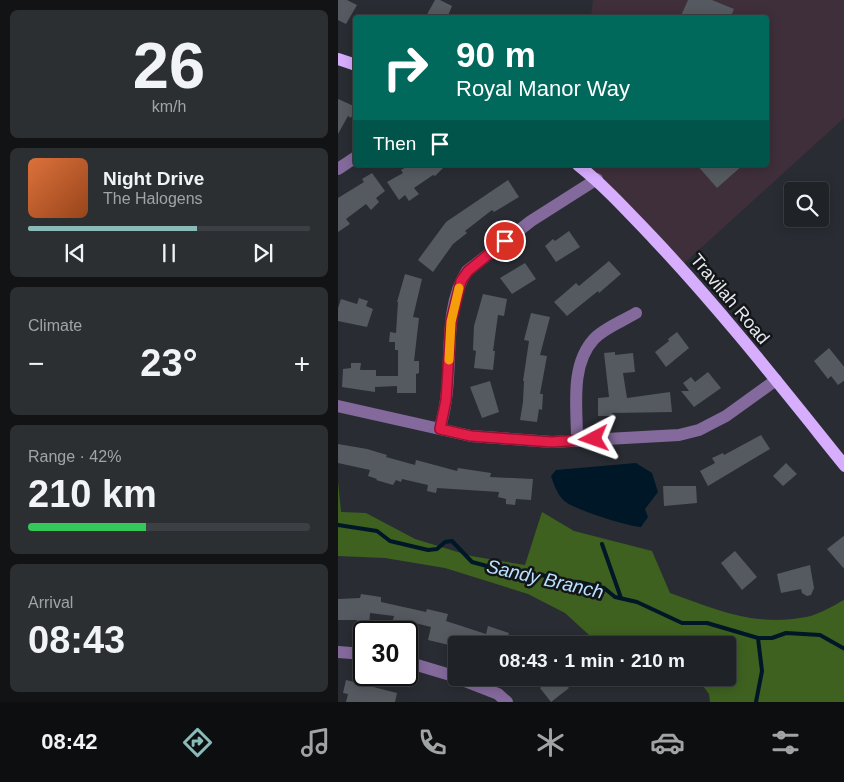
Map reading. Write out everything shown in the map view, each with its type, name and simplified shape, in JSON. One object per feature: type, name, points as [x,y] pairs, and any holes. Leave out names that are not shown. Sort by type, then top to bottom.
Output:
[{"type":"main road","points":[[338,59],[353,64]]},
{"type":"main road","name":"Travilah Road","points":[[581,167],[597,180],[680,267],[776,380],[844,466]]},
{"type":"street","points":[[338,169],[353,159]]},
{"type":"street","points":[[440,429],[446,400],[451,322],[461,281],[468,271],[531,221],[597,180]]},
{"type":"street","points":[[576,439],[577,373],[587,348],[595,338],[636,313]]},
{"type":"street","points":[[338,406],[471,436],[543,441],[679,435],[699,430],[726,416],[776,380]]},
{"type":"street","points":[[338,652],[353,653]]},
{"type":"street","points":[[418,666],[448,675]]},
{"type":"street","points":[[478,686],[498,694],[507,702]]},
{"type":"shaded area","points":[[593,0],[844,0],[844,118],[680,267],[580,167],[769,167],[769,15],[591,15]]},
{"type":"green space","points":[[338,481],[341,512],[366,513],[415,539],[471,556],[525,565],[542,512],[574,531],[652,551],[670,593],[720,611],[753,618],[787,620],[815,614],[844,600],[844,702],[710,702],[709,694],[703,686],[736,686],[736,636],[590,636],[565,613],[528,594],[445,568],[385,558],[338,556]]},
{"type":"water","points":[[636,463],[652,473],[658,492],[645,509],[648,517],[641,527],[603,518],[567,503],[559,494],[551,476],[556,470]]},
{"type":"building","points":[[338,0],[347,0],[357,5],[346,24],[338,20]]},
{"type":"building","points":[[435,0],[440,0],[452,6],[448,15],[427,15]]},
{"type":"building","points":[[688,0],[712,0],[734,9],[731,15],[681,15]]},
{"type":"building","points":[[338,99],[353,106],[353,114],[351,118],[348,116],[338,134]]},
{"type":"building","points":[[406,167],[444,167],[435,176],[433,175],[414,188],[419,194],[409,201],[405,195],[399,200],[387,182],[403,173],[401,170]]},
{"type":"building","points":[[699,167],[741,167],[717,188]]},
{"type":"building","points":[[372,173],[385,191],[376,198],[379,202],[371,210],[366,204],[346,219],[350,224],[338,232],[338,198],[364,182],[362,179]]},
{"type":"building","points":[[508,180],[519,197],[494,212],[492,210],[465,231],[467,233],[453,244],[433,272],[418,260],[446,222]]},
{"type":"building","points":[[569,231],[580,247],[556,262],[545,246],[553,239],[555,241]]},
{"type":"building","points":[[609,261],[621,274],[567,316],[554,302],[576,283],[579,286]]},
{"type":"building","points":[[525,263],[536,279],[512,294],[500,278]]},
{"type":"building","points":[[405,274],[422,279],[413,317],[419,318],[414,361],[419,361],[419,373],[416,374],[416,393],[397,393],[397,386],[375,387],[375,392],[342,387],[343,369],[351,368],[351,363],[361,363],[360,370],[376,370],[376,376],[398,376],[398,350],[395,350],[395,342],[389,342],[390,332],[396,333],[397,302]]},
{"type":"building","points":[[483,294],[507,299],[504,316],[498,315],[493,351],[495,351],[493,370],[474,368],[476,351],[473,350],[474,326]]},
{"type":"building","points":[[359,298],[368,301],[366,306],[373,309],[367,327],[338,321],[338,308],[341,299],[357,304]]},
{"type":"building","points":[[531,313],[550,317],[540,355],[547,356],[540,394],[543,394],[542,410],[539,409],[537,422],[520,420],[529,341],[524,340]]},
{"type":"building","points":[[677,332],[689,348],[666,367],[655,352]]},
{"type":"building","points":[[829,348],[845,368],[845,380],[838,385],[831,376],[828,379],[814,361]]},
{"type":"building","points":[[615,352],[615,355],[633,353],[635,372],[623,373],[627,398],[670,392],[672,412],[612,413],[613,416],[598,416],[598,398],[609,397],[604,353]]},
{"type":"building","points":[[708,372],[721,388],[694,407],[681,391],[689,391],[683,383],[691,377],[695,382]]},
{"type":"building","points":[[490,381],[499,412],[482,418],[470,387]]},
{"type":"building","points":[[761,435],[770,449],[708,486],[700,471],[715,463],[712,458],[723,453],[724,455]]},
{"type":"building","points":[[338,444],[367,449],[387,455],[386,457],[415,465],[416,460],[457,471],[458,468],[491,473],[490,477],[533,479],[531,500],[516,499],[515,505],[506,504],[506,499],[498,497],[499,492],[437,488],[436,493],[427,491],[428,485],[402,479],[401,482],[396,480],[393,485],[368,476],[370,470],[338,463]]},
{"type":"building","points":[[786,463],[797,474],[783,486],[773,476]]},
{"type":"building","points":[[663,486],[696,486],[697,503],[664,506]]},
{"type":"building","points":[[845,535],[845,570],[827,549]]},
{"type":"building","points":[[735,551],[757,577],[742,590],[721,563]]},
{"type":"building","points":[[810,565],[814,588],[811,595],[807,596],[802,593],[801,589],[781,593],[777,574]]},
{"type":"building","points":[[361,594],[381,597],[381,602],[426,612],[427,609],[448,614],[446,621],[486,634],[488,626],[509,633],[508,636],[448,636],[448,645],[428,640],[431,627],[418,624],[418,621],[393,621],[394,616],[370,613],[369,621],[338,620],[338,599],[360,598]]},
{"type":"building","points":[[346,680],[353,682],[353,686],[370,686],[397,693],[395,702],[346,702],[348,694],[343,693]]},
{"type":"building","points":[[543,686],[567,686],[569,688],[551,702],[540,688]]},
{"type":"waterway","name":"Sandy Branch","points":[[338,525],[377,531],[390,541],[428,550],[437,549],[445,542],[452,541],[472,562],[502,570],[516,571],[525,576],[542,575],[561,581],[579,582],[604,588],[615,597],[637,602],[682,623],[707,623],[758,638],[772,638],[786,633],[820,635],[845,649]]},
{"type":"waterway","points":[[602,544],[621,598]]},
{"type":"waterway","points":[[756,702],[762,671],[758,638]]},
{"type":"slow traffic","points":[[449,360],[451,322],[459,288]]},
{"type":"route","points":[[505,241],[468,271],[461,281],[451,322],[446,400],[440,429],[471,436],[552,442],[594,439]]}]
